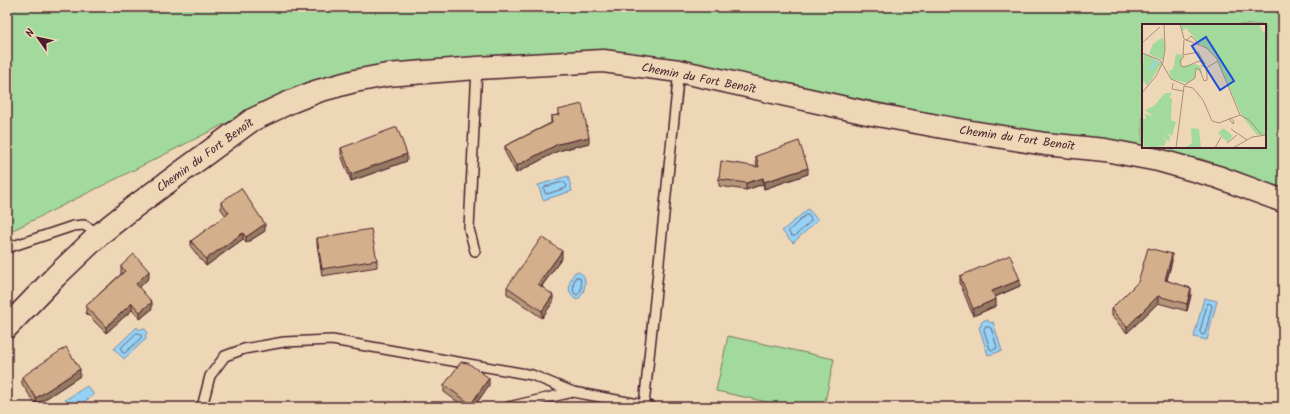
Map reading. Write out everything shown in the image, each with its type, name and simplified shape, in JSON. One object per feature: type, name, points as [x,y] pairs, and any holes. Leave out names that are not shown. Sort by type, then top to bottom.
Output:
[{"type":"street","name":"Chemin du Fort Benoît","points":[[7,327],[56,276],[100,234],[140,202],[252,120],[318,91],[355,81],[387,75],[603,61],[679,71],[872,114],[1045,144],[1105,150],[1158,160],[1218,177],[1283,201]]},
{"type":"lane","points":[[475,251],[468,229],[477,68]]},
{"type":"lane","points":[[202,407],[210,376],[225,356],[244,349],[284,342],[332,340],[532,375],[573,392],[645,406],[679,71]]},
{"type":"lane","points":[[7,248],[73,226],[84,225],[100,234]]},
{"type":"lane","points":[[508,407],[573,392]]},
{"type":"green space","points":[[7,7],[1283,7],[1283,189],[1202,159],[957,119],[691,63],[577,52],[517,54],[350,71],[303,86],[270,101],[7,233]]},
{"type":"green space","points":[[728,336],[834,359],[824,407],[790,407],[716,391]]},
{"type":"water","points":[[568,176],[572,191],[543,200],[538,185]]},
{"type":"water","points":[[808,209],[818,220],[793,243],[782,231]]},
{"type":"water","points":[[575,272],[583,275],[585,279],[583,293],[577,300],[571,295],[569,288],[571,279]]},
{"type":"water","points":[[1204,298],[1217,301],[1207,340],[1194,337]]},
{"type":"water","points":[[984,320],[988,320],[990,323],[993,322],[1002,351],[988,355],[979,327]]},
{"type":"water","points":[[137,327],[139,330],[143,328],[146,330],[147,333],[145,336],[147,338],[124,359],[114,349]]},
{"type":"water","points":[[87,386],[94,395],[76,407],[69,407],[65,400]]},
{"type":"building","points":[[582,104],[589,137],[558,144],[516,166],[505,146],[552,123],[551,116],[559,115],[558,110]]},
{"type":"building","points":[[397,127],[407,154],[351,174],[341,148]]},
{"type":"building","points":[[799,141],[808,168],[764,182],[763,178],[746,183],[719,179],[721,161],[759,167],[756,156]]},
{"type":"building","points":[[241,188],[265,224],[246,237],[243,233],[206,259],[191,241],[229,213],[221,202]]},
{"type":"building","points":[[371,229],[377,260],[322,269],[317,238]]},
{"type":"building","points":[[542,237],[562,251],[538,284],[553,295],[542,311],[507,287]]},
{"type":"building","points":[[1148,248],[1172,254],[1165,280],[1191,288],[1187,304],[1158,296],[1127,327],[1111,309],[1138,282]]},
{"type":"building","points":[[134,254],[149,271],[136,284],[152,302],[140,312],[132,303],[106,327],[86,306],[125,271],[121,266]]},
{"type":"building","points":[[1010,255],[1020,280],[992,291],[996,299],[973,309],[960,276]]},
{"type":"building","points":[[66,347],[80,369],[36,398],[22,377]]},
{"type":"building","points":[[461,362],[468,363],[489,378],[471,404],[444,385]]},
{"type":"building","points":[[405,401],[411,407],[398,407]]}]
